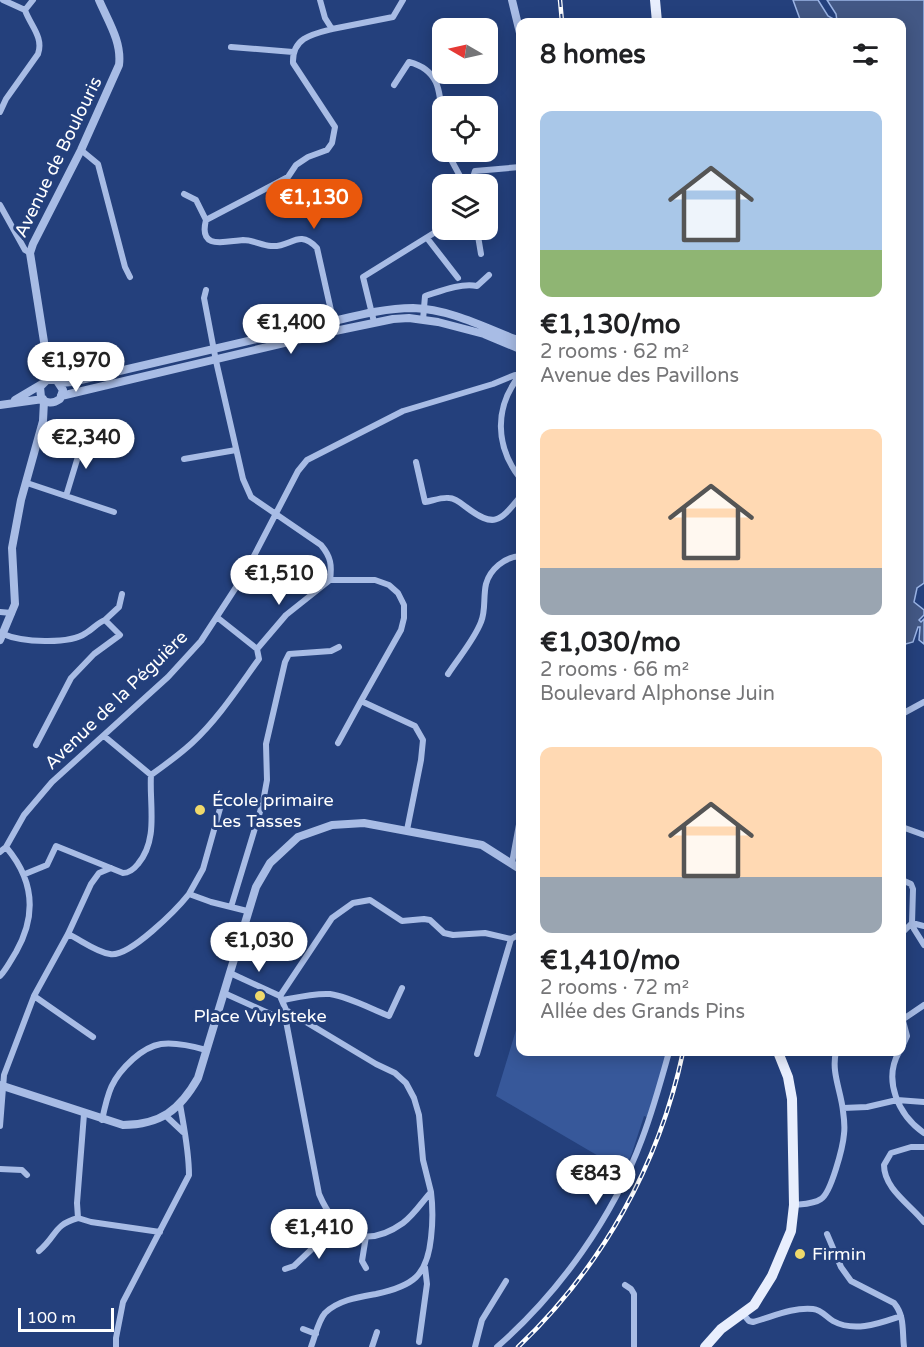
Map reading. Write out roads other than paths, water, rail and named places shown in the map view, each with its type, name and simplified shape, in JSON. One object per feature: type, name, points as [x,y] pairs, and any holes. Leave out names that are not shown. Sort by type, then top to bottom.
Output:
[{"type":"main road","points":[[655,0],[657,18]]},
{"type":"main road","points":[[705,1347],[721,1329],[754,1305],[765,1290],[784,1251],[791,1230],[794,1205],[792,1099],[788,1077],[780,1056]]},
{"type":"street","points":[[0,112],[6,99],[39,54],[41,45],[25,10],[3,0]]},
{"type":"street","points":[[25,10],[33,0]]},
{"type":"street","name":"Avenue de Boulouris","points":[[57,382],[48,368],[30,253],[119,66],[118,43],[99,0]]},
{"type":"street","points":[[320,0],[325,18],[332,29]]},
{"type":"street","points":[[206,220],[288,177],[296,165],[327,150],[332,143],[335,127],[293,63],[293,52],[300,42],[313,34],[393,17],[403,0]]},
{"type":"street","points":[[512,0],[516,18]]},
{"type":"street","points":[[231,47],[293,52]]},
{"type":"street","points":[[394,85],[409,62],[422,65],[433,75],[440,96]]},
{"type":"street","points":[[81,150],[98,164],[124,267],[130,277]]},
{"type":"street","points":[[474,174],[475,171],[516,167]]},
{"type":"street","points":[[184,194],[196,200],[206,220],[204,232],[215,243],[244,240],[269,246],[295,239],[311,241],[317,248],[335,331]]},
{"type":"street","points":[[0,205],[25,250],[30,253]]},
{"type":"street","points":[[374,317],[363,277],[432,235]]},
{"type":"street","points":[[427,238],[458,278]]},
{"type":"street","points":[[479,240],[481,254]]},
{"type":"street","points":[[423,320],[426,296],[449,289],[477,286],[489,275]]},
{"type":"street","points":[[206,290],[204,298],[213,349],[243,479],[251,497],[275,515],[300,529],[329,554],[332,565],[330,580]]},
{"type":"street","points":[[43,421],[53,403],[62,396],[335,331],[374,317],[411,308],[461,318],[516,339]]},
{"type":"street","points":[[12,402],[43,383],[72,382],[334,321],[374,317],[423,320],[484,334],[516,347]]},
{"type":"street","name":"Avenue de Boulouris","points":[[43,383],[48,368]]},
{"type":"street","name":"Avenue de la Péguière","points":[[0,852],[6,847],[24,815],[52,782],[168,677],[201,641],[244,575],[298,471],[308,460],[403,411],[516,375]]},
{"type":"street","points":[[516,381],[508,393],[502,410],[503,443],[509,461],[516,472]]},
{"type":"street","points":[[57,382],[63,390],[62,396]]},
{"type":"street","points":[[0,645],[16,601],[12,548],[43,421],[43,400],[39,392],[43,383]]},
{"type":"street","points":[[493,384],[502,387],[508,393]]},
{"type":"street","points":[[0,405],[43,400],[53,403]]},
{"type":"street","points":[[66,496],[80,450],[112,452]]},
{"type":"street","points":[[184,459],[236,450]]},
{"type":"street","points":[[416,462],[425,502],[450,498],[483,518],[498,520],[503,518],[516,502]]},
{"type":"street","points":[[27,483],[114,512]]},
{"type":"street","points":[[3,636],[21,606],[14,534]]},
{"type":"street","points":[[448,674],[482,622],[486,585],[491,572],[510,558],[516,557]]},
{"type":"street","points":[[257,649],[286,615],[330,580],[375,580],[389,585],[398,593],[404,605],[400,630],[338,743]]},
{"type":"street","points":[[3,636],[26,639],[69,639],[85,634],[119,607],[122,594]]},
{"type":"street","points":[[0,612],[12,613]]},
{"type":"street","points":[[25,874],[47,865],[56,846],[123,873],[128,873],[144,857],[150,840],[153,811],[150,795],[151,775],[190,744],[227,705],[259,659],[257,649],[218,618]]},
{"type":"street","points":[[36,745],[72,678],[94,654],[120,634],[105,620]]},
{"type":"street","points":[[231,907],[263,802],[267,780],[266,744],[285,662],[289,654],[331,651],[339,647]]},
{"type":"street","points":[[361,701],[415,726],[423,740],[407,830]]},
{"type":"street","points":[[906,712],[924,702]]},
{"type":"street","points":[[104,736],[151,775]]},
{"type":"street","points":[[68,934],[108,954],[118,955],[174,913],[189,894],[203,869],[223,798]]},
{"type":"street","points":[[2,1085],[102,1120],[123,1125],[139,1125],[166,1116],[188,1095],[198,1078],[247,911],[256,888],[270,863],[298,837],[332,825],[364,823],[482,845],[516,866]]},
{"type":"street","points":[[906,828],[924,835]]},
{"type":"street","points":[[512,863],[516,841]]},
{"type":"street","points":[[0,976],[25,935],[31,904],[25,874],[16,858],[6,847]]},
{"type":"street","points":[[0,1126],[4,1076],[34,996],[68,934],[91,884],[99,873],[111,868]]},
{"type":"street","points":[[906,882],[911,884],[913,889],[912,923],[924,945]]},
{"type":"street","points":[[189,894],[247,911]]},
{"type":"street","points":[[281,998],[332,918],[353,903],[370,900],[402,921],[430,920],[444,933],[453,935],[485,933],[511,939],[516,936]]},
{"type":"street","points":[[912,923],[924,926]]},
{"type":"street","points":[[906,929],[912,923]]},
{"type":"street","points":[[477,1054],[511,939]]},
{"type":"street","points":[[230,973],[281,998],[330,994],[389,1016],[402,988]]},
{"type":"street","points":[[224,993],[286,1021]]},
{"type":"street","points":[[34,996],[93,1037]]},
{"type":"street","points":[[281,998],[319,1194],[327,1212],[337,1225],[351,1233],[366,1236],[386,1232],[404,1222],[431,1192]]},
{"type":"street","points":[[906,1016],[924,1005]]},
{"type":"street","points":[[285,1010],[395,1073],[406,1083],[419,1115],[423,1160],[434,1213],[430,1254],[425,1267],[416,1278],[400,1287],[339,1303],[324,1314],[311,1347]]},
{"type":"street","points":[[102,1120],[107,1095],[118,1073],[141,1051],[163,1044],[179,1044],[206,1050]]},
{"type":"street","points":[[497,1347],[540,1304],[564,1275],[613,1201],[642,1138],[668,1056]]},
{"type":"street","points":[[794,1205],[821,1200],[827,1194],[844,1133],[843,1108],[835,1069],[836,1056]]},
{"type":"street","points":[[897,1056],[892,1071],[892,1084],[897,1100],[904,1113],[924,1133]]},
{"type":"street","points":[[843,1108],[867,1107],[897,1100],[924,1102]]},
{"type":"street","points":[[114,1347],[123,1302],[189,1175],[189,1154],[183,1132],[180,1104]]},
{"type":"street","points":[[78,1218],[77,1203],[84,1114]]},
{"type":"street","points":[[166,1116],[183,1132]]},
{"type":"street","points":[[924,1147],[911,1147],[891,1153],[884,1165],[888,1178],[897,1193],[924,1222]]},
{"type":"street","points":[[0,1169],[22,1170],[27,1175]]},
{"type":"street","points":[[39,1251],[57,1228],[78,1218],[160,1232]]},
{"type":"street","points":[[285,1269],[294,1266],[337,1225]]},
{"type":"street","points":[[827,1234],[841,1267],[851,1281],[894,1303],[902,1316],[904,1347]]},
{"type":"street","points":[[366,1236],[362,1260],[366,1268]]},
{"type":"street","points":[[419,1342],[427,1284],[425,1267]]},
{"type":"street","points":[[475,1347],[482,1320],[506,1281]]},
{"type":"street","points":[[625,1285],[631,1288],[634,1294],[634,1347]]},
{"type":"street","points":[[743,1314],[746,1319],[753,1322],[779,1313],[813,1309],[819,1310],[832,1321],[845,1326],[861,1327],[902,1316]]},
{"type":"street","points":[[303,1329],[316,1334]]},
{"type":"street","points":[[372,1347],[377,1332]]},
{"type":"railway","points":[[560,0],[562,18]]},
{"type":"railway","points":[[518,1347],[576,1283],[623,1212],[659,1135],[682,1056]]},
{"type":"place","name":"École primaire Les Tasses","points":[[200,810]]},
{"type":"place","name":"Place Vuylsteke","points":[[260,996]]},
{"type":"place","name":"Firmin","points":[[800,1254]]}]
